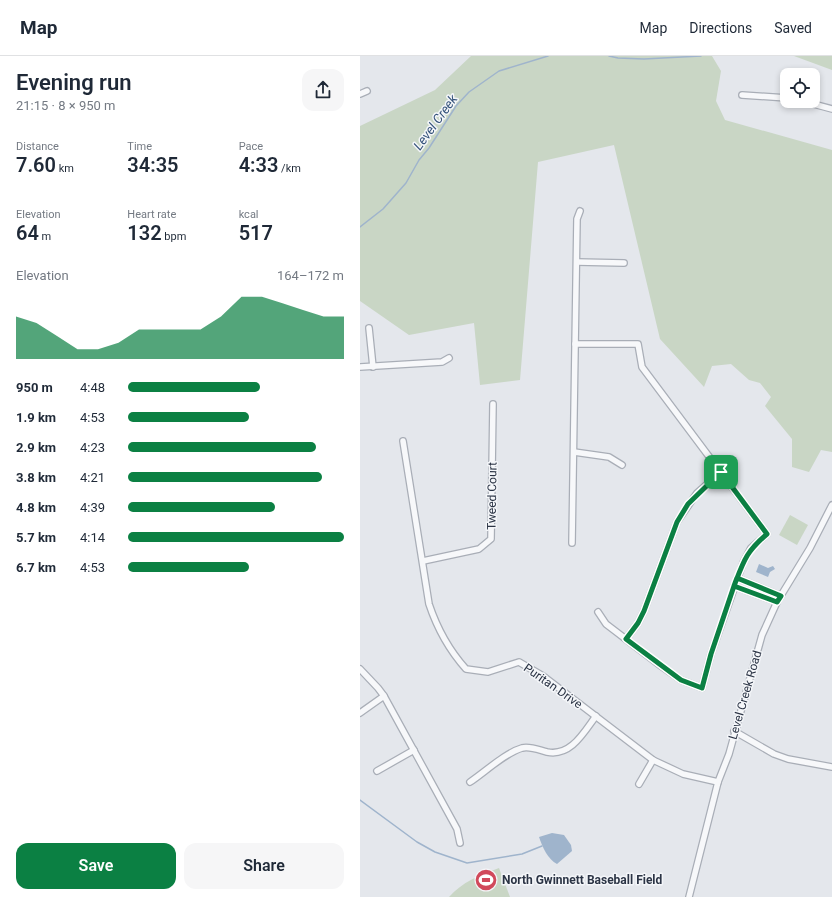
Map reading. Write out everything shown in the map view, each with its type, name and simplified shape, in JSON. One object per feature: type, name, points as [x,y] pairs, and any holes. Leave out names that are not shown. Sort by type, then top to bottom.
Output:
[{"type":"street","points":[[360,94],[367,91]]},
{"type":"street","points":[[742,96],[780,98]]},
{"type":"street","points":[[820,106],[832,109]]},
{"type":"street","points":[[572,543],[577,218],[580,211]]},
{"type":"street","points":[[577,262],[624,263]]},
{"type":"street","points":[[369,328],[373,367]]},
{"type":"street","points":[[575,344],[638,344],[642,367],[767,534],[751,548],[737,578],[711,654],[702,688],[681,680],[606,624],[598,612]]},
{"type":"street","points":[[360,367],[442,362],[449,358]]},
{"type":"street","name":"Tweed Court","points":[[423,561],[479,549],[492,539],[493,404]]},
{"type":"street","name":"Puritan Drive","points":[[403,441],[429,604],[435,621],[455,657],[466,669],[488,672],[519,662],[543,676],[653,760],[683,774],[718,782]]},
{"type":"street","points":[[574,452],[609,457],[622,465]]},
{"type":"street","points":[[626,639],[638,623],[644,611],[677,522],[693,499],[721,472]]},
{"type":"street","name":"Level Creek Road","points":[[689,897],[718,782],[729,754],[734,731],[762,635],[777,602],[810,548],[832,505]]},
{"type":"street","points":[[737,578],[781,596]]},
{"type":"street","points":[[734,586],[777,602]]},
{"type":"street","points":[[360,669],[384,696],[457,829],[460,843]]},
{"type":"street","points":[[360,713],[384,696]]},
{"type":"street","points":[[470,782],[504,758],[522,748],[531,748],[552,753],[569,749],[596,716]]},
{"type":"street","points":[[734,731],[774,754],[832,766]]},
{"type":"street","points":[[377,771],[414,750]]},
{"type":"street","points":[[639,784],[653,760]]},
{"type":"green space","points":[[471,56],[712,56],[721,71],[716,101],[725,120],[832,150],[832,452],[821,450],[809,472],[792,467],[792,439],[765,406],[771,397],[760,383],[749,380],[731,364],[712,366],[704,387],[660,339],[614,145],[538,162],[520,380],[480,385],[474,323],[409,335],[360,301],[360,126],[435,90]]},
{"type":"green space","points":[[794,56],[832,56],[832,70]]},
{"type":"green space","points":[[790,515],[808,525],[797,545],[779,535]]},
{"type":"green space","name":"North Gwinnett Baseball Field","points":[[499,868],[510,897],[449,897],[460,887],[478,876]]},
{"type":"water","points":[[759,564],[768,568],[773,566],[775,569],[770,572],[768,577],[756,572]]},
{"type":"water","points":[[552,833],[564,835],[571,845],[572,851],[557,864],[548,856],[539,837]]},
{"type":"waterway","name":"Level Creek","points":[[360,227],[383,209],[406,183],[419,160],[429,148],[456,106],[469,92],[499,71],[548,56]]},
{"type":"waterway","name":"Level Creek","points":[[609,56],[618,58],[644,59],[701,56]]},
{"type":"waterway","points":[[360,800],[417,842],[435,852],[467,863],[522,854],[542,846]]},
{"type":"place","name":"North Gwinnett Baseball Field","points":[[486,880]]},
{"type":"route","points":[[721,472],[688,504],[677,522],[644,611],[638,623],[626,639],[681,680],[702,688],[711,654],[734,586],[737,578],[781,596],[777,602],[734,586],[737,578],[743,563],[751,548],[767,534],[721,472]]}]
